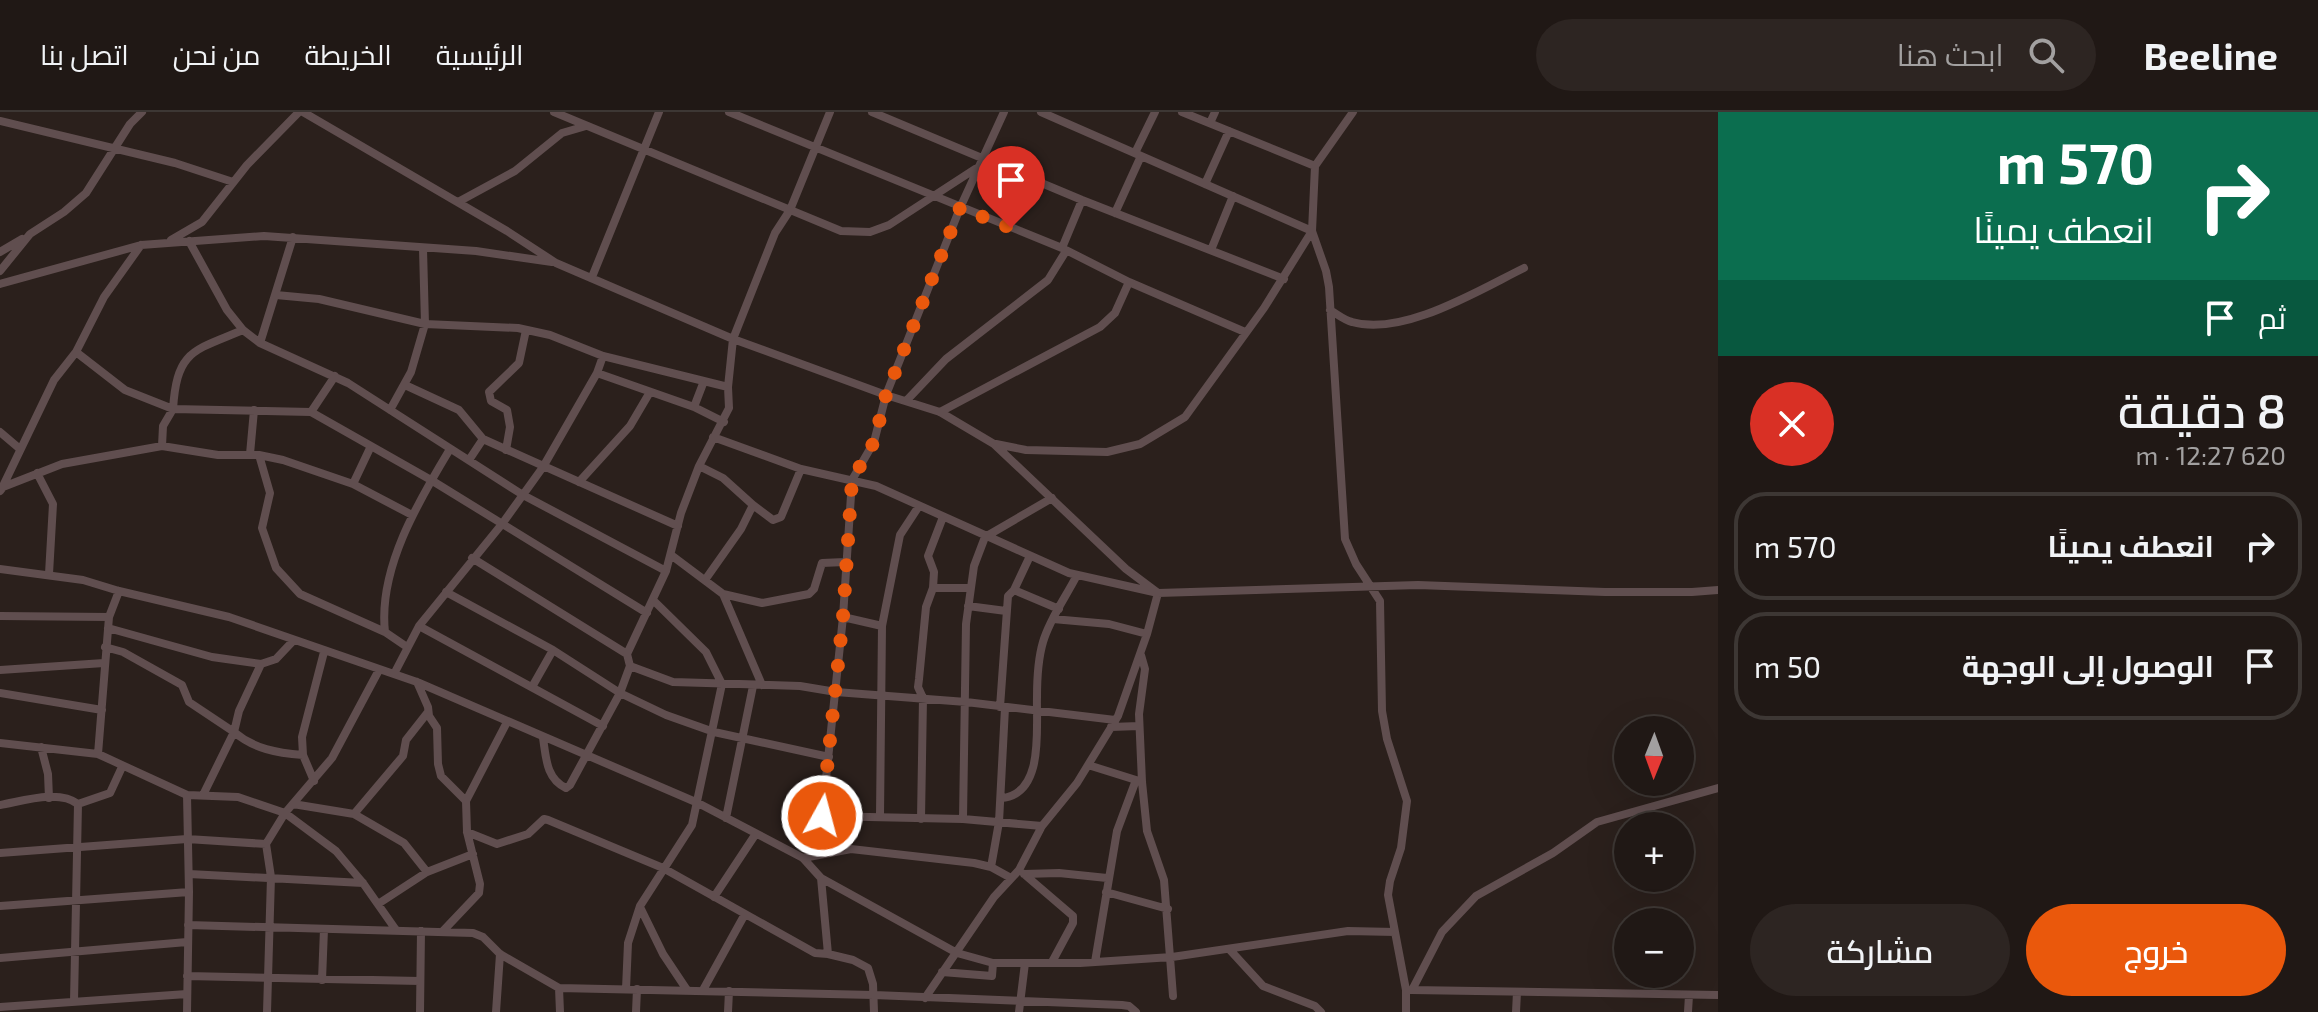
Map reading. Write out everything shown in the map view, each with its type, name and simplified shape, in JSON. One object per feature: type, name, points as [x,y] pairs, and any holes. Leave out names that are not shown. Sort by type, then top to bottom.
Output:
[{"type":"street","points":[[0,252],[64,212],[86,193],[130,124],[142,112]]},
{"type":"street","points":[[170,241],[202,222],[233,182],[301,112],[458,202],[556,263],[733,339],[940,412],[994,444],[1126,569],[1158,593]]},
{"type":"street","points":[[554,112],[572,115],[587,125],[790,210],[841,231],[856,233],[889,225],[971,173],[982,160]]},
{"type":"street","points":[[592,277],[659,112]]},
{"type":"street","points":[[729,112],[1064,250],[1245,332]]},
{"type":"street","points":[[543,738],[549,772],[566,788],[620,693],[630,666],[627,654],[666,571],[699,466],[729,408],[733,339],[775,233],[790,210],[830,112]]},
{"type":"street","points":[[872,112],[982,160],[1284,279]]},
{"type":"street","points":[[818,854],[843,617],[852,480],[874,442],[886,395],[960,208],[1004,112]]},
{"type":"street","points":[[1041,112],[1312,231]]},
{"type":"street","points":[[1115,213],[1155,112]]},
{"type":"street","points":[[1182,112],[1315,166]]},
{"type":"street","points":[[1210,123],[1215,112]]},
{"type":"street","points":[[1350,113],[1315,166],[1312,231],[1326,271],[1345,539],[1356,564],[1380,601],[1382,711],[1387,739],[1407,801],[1401,848],[1388,895],[1409,990],[1406,1012]]},
{"type":"street","points":[[0,121],[175,163],[233,182]]},
{"type":"street","points":[[458,202],[515,171],[562,133],[587,125]]},
{"type":"street","points":[[1205,184],[1229,131]]},
{"type":"street","points":[[1211,250],[1233,196]]},
{"type":"street","points":[[907,400],[952,354],[1048,280],[1064,250],[1082,200]]},
{"type":"street","points":[[994,444],[1026,450],[1107,452],[1140,444],[1185,417],[1284,279],[1312,231]]},
{"type":"street","points":[[0,271],[30,234]]},
{"type":"street","points":[[0,284],[141,245],[170,241],[293,237],[476,251],[556,263]]},
{"type":"street","points":[[260,343],[293,237]]},
{"type":"street","points":[[189,241],[218,296],[243,330],[260,343],[335,376],[523,495],[666,571]]},
{"type":"street","points":[[1,489],[46,394],[76,352],[104,297],[141,245]]},
{"type":"street","points":[[390,410],[405,385],[425,324],[423,249]]},
{"type":"street","points":[[1330,310],[1350,322],[1389,323],[1438,311],[1524,268]]},
{"type":"street","points":[[940,412],[1100,327],[1115,313],[1129,282]]},
{"type":"street","points":[[276,295],[319,299],[425,324],[526,330],[550,335],[603,356],[728,387]]},
{"type":"street","points":[[162,446],[163,426],[173,409],[177,374],[189,356],[202,347],[243,330]]},
{"type":"street","points":[[506,450],[510,427],[507,410],[491,401],[489,392],[519,363],[526,330]]},
{"type":"street","points":[[76,352],[125,390],[173,409],[193,412],[311,412],[431,480],[647,613]]},
{"type":"street","points":[[394,674],[419,626],[502,524],[543,467],[597,373],[603,356]]},
{"type":"street","points":[[597,373],[694,407],[724,422]]},
{"type":"street","points":[[311,412],[335,376]]},
{"type":"street","points":[[694,407],[704,381]]},
{"type":"street","points":[[405,385],[459,410],[483,439],[678,526]]},
{"type":"street","points":[[579,482],[630,426],[650,392]]},
{"type":"street","points":[[254,410],[255,454],[270,493],[262,528],[276,568],[300,594],[385,632],[407,647]]},
{"type":"street","points":[[0,432],[20,449]]},
{"type":"street","points":[[713,437],[801,469],[876,486],[985,537],[1077,575],[1158,593],[1418,585],[1605,592],[1718,590]]},
{"type":"street","points":[[469,460],[483,439]]},
{"type":"street","points":[[1,489],[84,458],[162,446],[218,455],[255,454],[353,484],[412,515]]},
{"type":"street","points":[[353,484],[371,446]]},
{"type":"street","points":[[385,632],[384,595],[412,515],[450,449]]},
{"type":"street","points":[[699,466],[723,478],[773,520],[781,517],[801,469]]},
{"type":"street","points":[[37,473],[53,504],[49,574]]},
{"type":"street","points":[[963,819],[966,624],[974,566],[985,537],[1052,498]]},
{"type":"street","points":[[705,580],[741,529],[753,505]]},
{"type":"street","points":[[880,816],[882,626],[900,535],[919,506]]},
{"type":"street","points":[[921,819],[923,698],[918,687],[926,607],[933,588],[934,572],[928,556],[943,517]]},
{"type":"street","points":[[671,555],[723,594],[762,603],[809,594],[814,589],[822,563],[845,562]]},
{"type":"street","points":[[991,867],[1001,798],[1006,611],[1008,596],[1030,556]]},
{"type":"street","points":[[472,558],[627,654]]},
{"type":"street","points":[[0,569],[83,580],[229,617],[417,682],[585,757],[698,803],[803,858],[821,878],[957,953],[993,963],[1095,962],[1172,957],[1348,931],[1395,932]]},
{"type":"street","points":[[1001,798],[1018,792],[1034,763],[1037,750],[1038,671],[1043,642],[1077,575]]},
{"type":"street","points":[[933,588],[971,588]]},
{"type":"street","points":[[1014,590],[1059,609]]},
{"type":"street","points":[[98,754],[105,647],[109,617],[119,591]]},
{"type":"street","points":[[446,592],[553,650],[620,693],[666,715],[714,732],[829,757]]},
{"type":"street","points":[[1021,872],[1042,826],[1077,783],[1113,724],[1147,634],[1158,593]]},
{"type":"street","points":[[723,594],[758,686],[743,736],[726,818]]},
{"type":"street","points":[[626,989],[628,943],[640,906],[692,825],[722,684],[706,652],[653,600]]},
{"type":"street","points":[[968,606],[1006,611]]},
{"type":"street","points":[[0,616],[109,617]]},
{"type":"street","points":[[843,617],[882,626]]},
{"type":"street","points":[[1053,619],[1109,624],[1147,634]]},
{"type":"street","points":[[419,626],[603,726]]},
{"type":"street","points":[[108,628],[190,652],[261,664],[276,659],[293,641]]},
{"type":"street","points":[[105,647],[123,652],[182,685],[189,702],[243,739],[266,750],[303,755]]},
{"type":"street","points":[[532,687],[553,650]]},
{"type":"street","points":[[314,781],[303,755],[302,737],[324,652]]},
{"type":"street","points":[[1140,654],[1145,669],[1139,726],[1139,781],[1147,831],[1163,870],[1173,996]]},
{"type":"street","points":[[0,670],[104,663]]},
{"type":"street","points":[[203,795],[234,732],[243,702],[261,664]]},
{"type":"street","points":[[630,666],[673,682],[800,686],[836,692],[966,702],[1139,726]]},
{"type":"street","points":[[267,1012],[271,877],[266,844],[285,813],[332,758],[379,670]]},
{"type":"street","points":[[417,682],[437,728],[441,776],[466,801]]},
{"type":"street","points":[[0,693],[102,710]]},
{"type":"street","points":[[354,814],[403,756],[406,740],[428,712]]},
{"type":"street","points":[[442,932],[479,893],[480,884],[467,832],[466,801],[507,722]]},
{"type":"street","points":[[0,743],[98,754],[187,795],[238,797],[285,813],[329,845],[363,883],[396,930]]},
{"type":"street","points":[[41,747],[48,774],[49,798]]},
{"type":"street","points":[[1088,765],[1139,781]]},
{"type":"street","points":[[0,805],[64,797],[78,804],[110,793],[122,767]]},
{"type":"street","points":[[1095,962],[1117,831],[1139,781]]},
{"type":"street","points":[[1409,990],[1442,932],[1476,896],[1553,853],[1597,822],[1718,788]]},
{"type":"street","points":[[187,795],[187,1012]]},
{"type":"street","points":[[74,1001],[78,804]]},
{"type":"street","points":[[293,804],[354,814],[404,843],[427,872]]},
{"type":"street","points":[[822,816],[963,819],[1042,826]]},
{"type":"street","points":[[467,832],[497,844],[528,834],[544,819],[663,868],[815,953],[853,960],[868,968],[872,977],[874,1012]]},
{"type":"street","points":[[714,897],[755,835]]},
{"type":"street","points":[[0,853],[187,839],[266,844]]},
{"type":"street","points":[[803,858],[851,849],[991,867],[1011,878]]},
{"type":"street","points":[[378,904],[427,872],[473,854]]},
{"type":"street","points":[[925,998],[994,897],[1011,878],[1021,872],[1107,878]]},
{"type":"street","points":[[1021,872],[1073,916],[1073,923],[1052,962]]},
{"type":"street","points":[[189,874],[363,883]]},
{"type":"street","points":[[821,878],[828,954]]},
{"type":"street","points":[[0,906],[189,892]]},
{"type":"street","points":[[1106,892],[1168,909]]},
{"type":"street","points":[[640,906],[663,954],[687,990]]},
{"type":"street","points":[[703,990],[745,914]]},
{"type":"street","points":[[188,925],[473,933],[483,937],[500,954],[559,988],[1020,999],[1129,1006],[1136,1012]]},
{"type":"street","points":[[322,980],[324,929]]},
{"type":"street","points":[[420,1012],[421,931]]},
{"type":"street","points":[[0,958],[187,942]]},
{"type":"street","points":[[1230,950],[1263,986],[1315,1006],[1321,1012]]},
{"type":"street","points":[[496,1012],[500,954]]},
{"type":"street","points":[[942,972],[992,976],[993,963]]},
{"type":"street","points":[[1019,1012],[1025,963]]},
{"type":"street","points":[[187,976],[420,981]]},
{"type":"street","points":[[559,988],[560,1012]]},
{"type":"street","points":[[636,1012],[637,989]]},
{"type":"street","points":[[1409,990],[1718,995]]},
{"type":"street","points":[[728,1012],[729,991]]},
{"type":"street","points":[[1516,1012],[1517,992]]},
{"type":"street","points":[[0,1007],[187,994]]},
{"type":"street","points":[[1688,1012],[1689,995]]},
{"type":"route","points":[[822,816],[843,617],[852,480],[874,442],[886,395],[960,208],[1011,228]]}]
